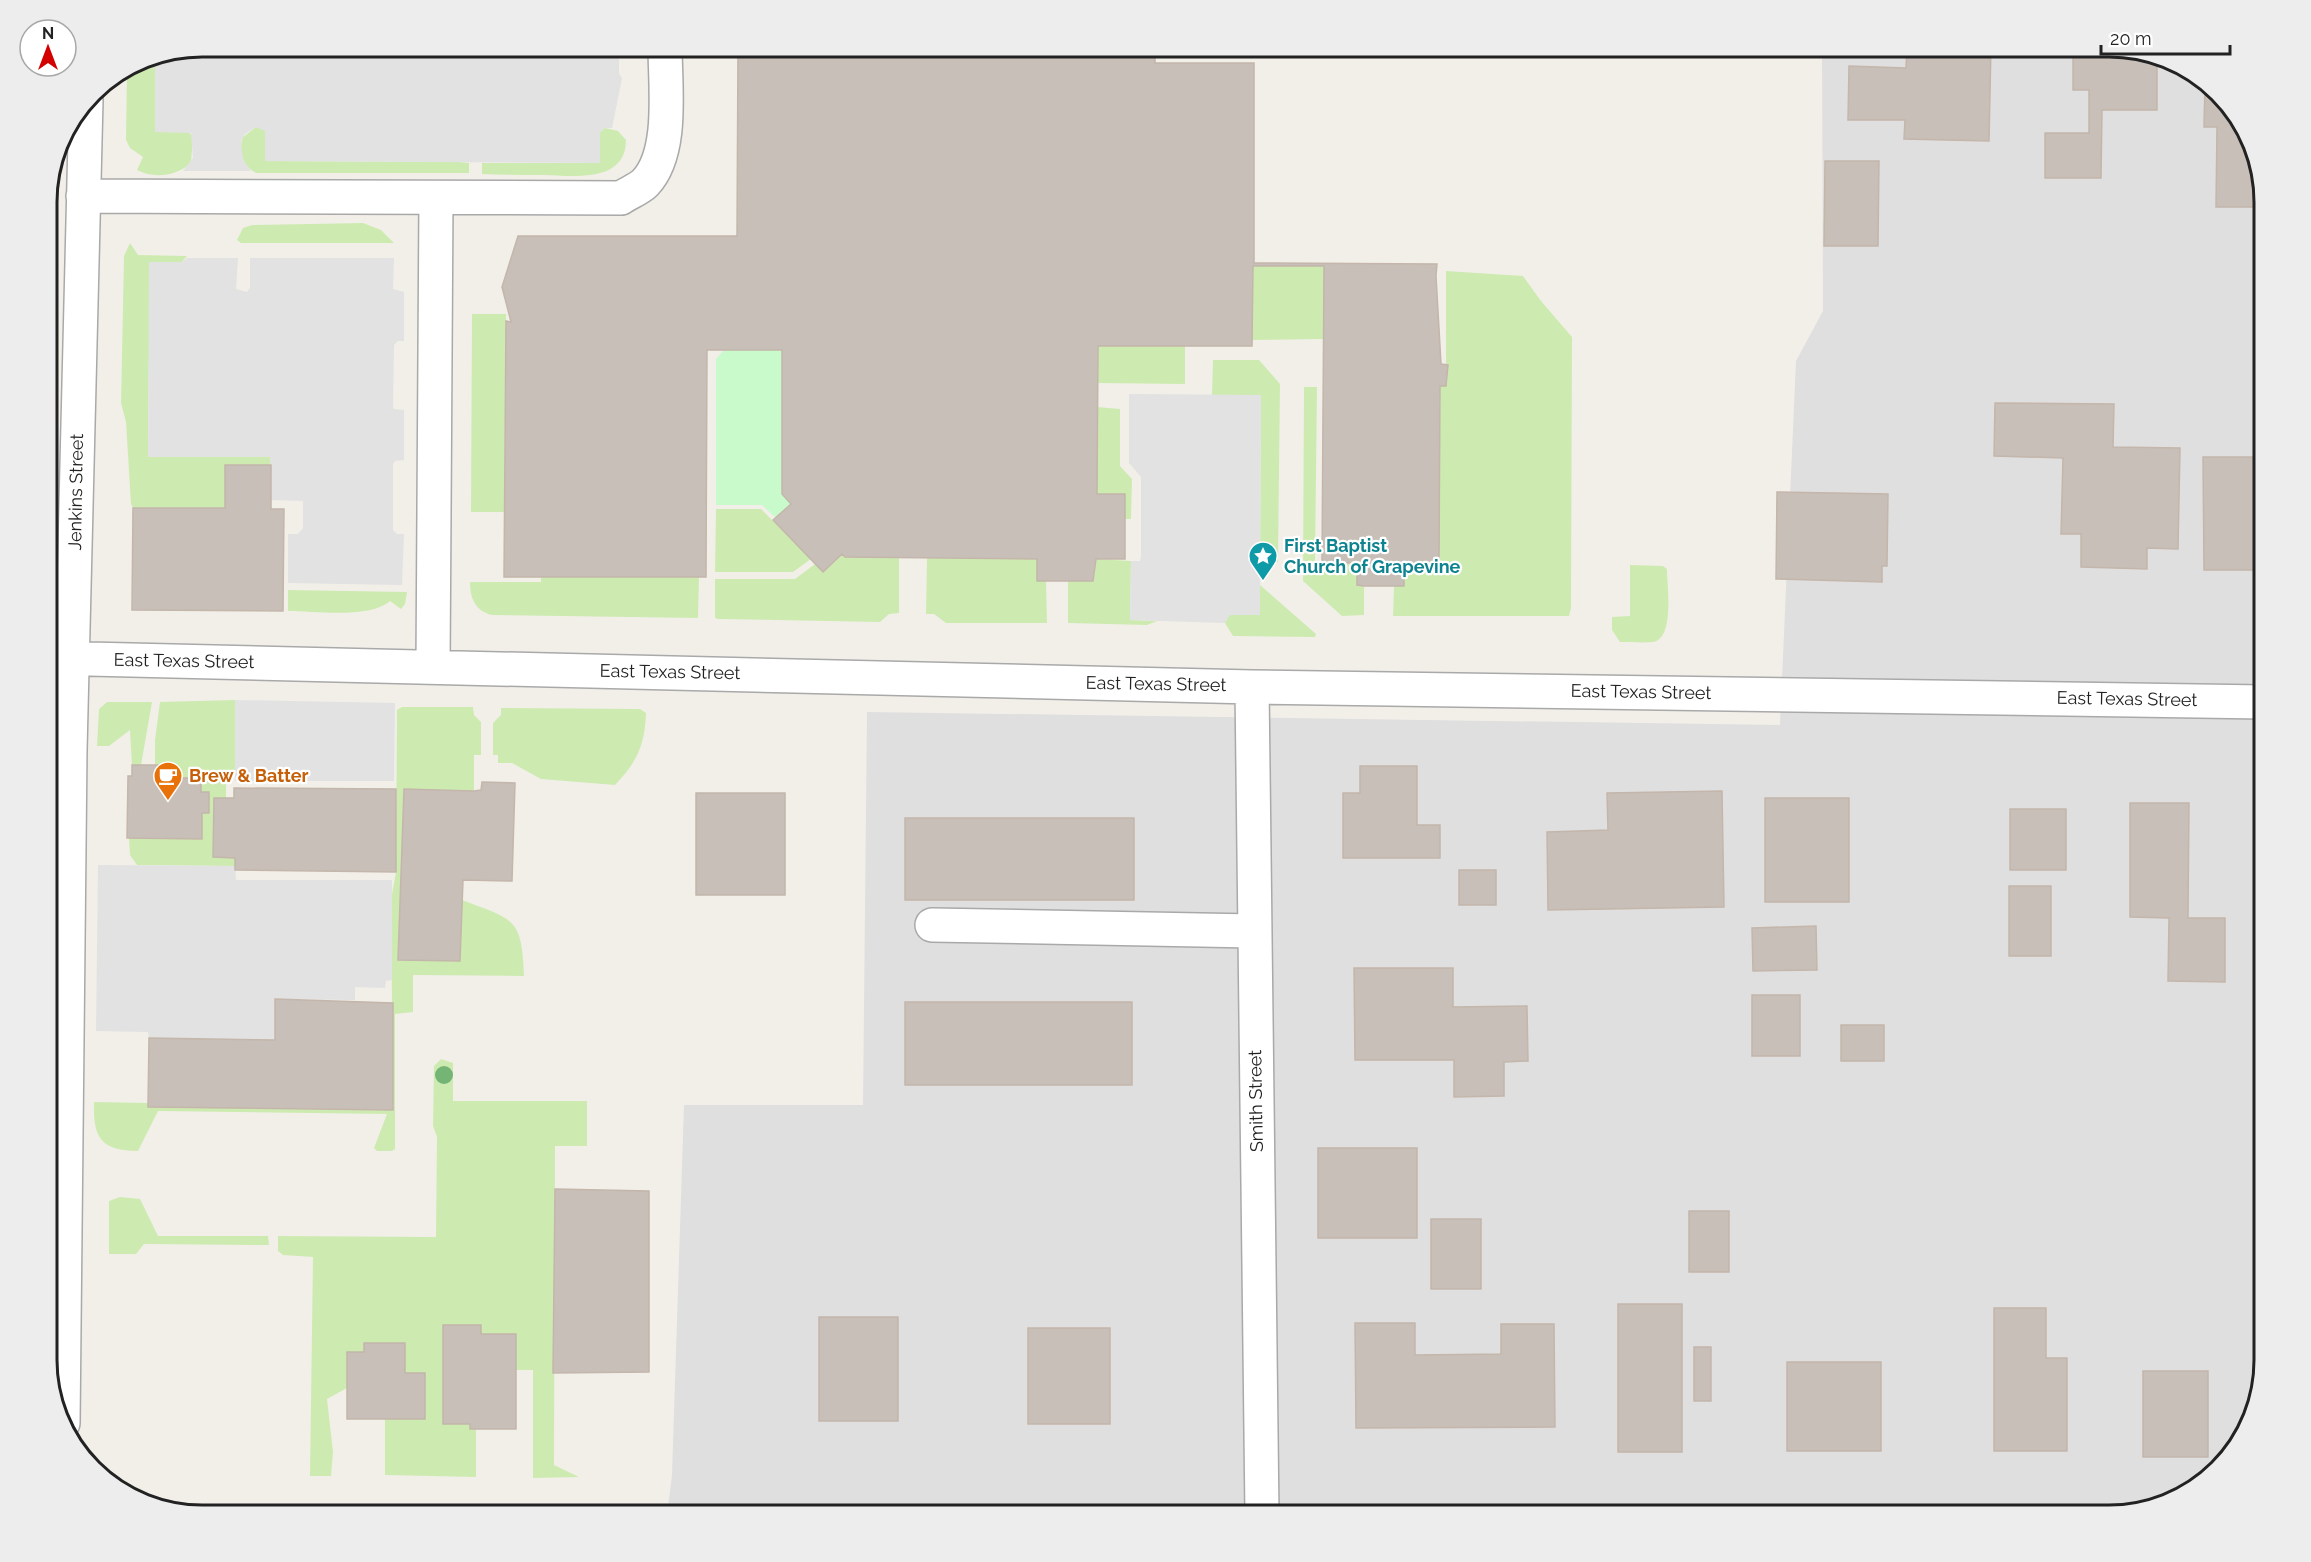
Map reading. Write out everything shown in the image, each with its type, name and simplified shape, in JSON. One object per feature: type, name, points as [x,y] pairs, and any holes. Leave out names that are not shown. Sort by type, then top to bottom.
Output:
[{"type":"street","points":[[83,196],[621,198],[644,183],[660,159],[664,129],[665,57]]},
{"type":"street","name":"Jenkins Street","points":[[63,1401],[59,658],[86,115]]},
{"type":"street","points":[[432,667],[436,198]]},
{"type":"street","name":"East Texas Street","points":[[59,658],[1252,687],[2254,702]]},
{"type":"street","name":"Smith Street","points":[[1252,687],[1253,931],[1262,1505]]},
{"type":"street","points":[[932,925],[1253,931]]},
{"type":"shaded area","points":[[192,57],[619,57],[619,74],[622,78],[612,128],[605,128],[600,132],[600,163],[265,161],[265,131],[256,127],[245,134],[241,141],[243,160],[251,171],[183,171],[193,158],[191,133],[155,132],[155,65]]},
{"type":"shaded area","points":[[1822,57],[2109,57],[2147,62],[2182,76],[2205,93],[2230,121],[2246,155],[2254,192],[2254,1360],[2253,1379],[2246,1407],[2230,1441],[2212,1463],[2182,1486],[2165,1494],[2128,1504],[2109,1505],[668,1505],[672,1475],[684,1105],[863,1105],[867,712],[1780,725],[1796,361],[1823,311]]},
{"type":"shaded area","points":[[187,258],[238,258],[236,289],[247,292],[250,288],[250,258],[394,258],[393,289],[404,292],[404,341],[398,341],[394,345],[393,406],[394,409],[404,410],[404,460],[395,461],[393,464],[393,530],[397,534],[404,534],[402,585],[288,583],[288,534],[298,534],[303,528],[303,501],[271,500],[270,457],[148,457],[149,262],[182,262]]},
{"type":"shaded area","points":[[1129,394],[1261,395],[1260,615],[1230,615],[1225,623],[1130,620],[1131,561],[1140,561],[1141,556],[1141,477],[1129,463]]},
{"type":"shaded area","points":[[235,700],[395,703],[394,781],[235,781]]},
{"type":"shaded area","points":[[98,865],[235,866],[236,880],[392,880],[392,980],[386,981],[385,988],[355,987],[355,1000],[275,999],[275,1040],[149,1038],[148,1032],[96,1031]]},
{"type":"green space","points":[[155,65],[156,132],[188,132],[193,136],[191,163],[179,171],[165,175],[144,173],[137,170],[143,157],[130,148],[126,140],[127,78]]},
{"type":"green space","points":[[256,127],[265,130],[265,161],[459,162],[469,163],[469,173],[256,173],[244,162],[241,148],[243,137]]},
{"type":"green space","points":[[605,128],[618,131],[626,140],[624,154],[617,164],[608,170],[583,176],[482,174],[482,163],[600,163],[600,132]]},
{"type":"green space","points":[[363,223],[381,230],[394,243],[241,243],[237,240],[243,228],[252,225]]},
{"type":"green space","points":[[130,243],[138,255],[187,256],[182,262],[150,262],[148,439],[270,457],[271,465],[225,508],[133,508],[131,504],[126,422],[121,403],[124,256]]},
{"type":"green space","points":[[1253,266],[1324,266],[1324,339],[1252,340]]},
{"type":"green space","points":[[1446,271],[1523,276],[1572,337],[1571,608],[1569,616],[1393,616],[1394,586],[1404,586],[1404,565],[1439,565],[1440,386],[1446,386]]},
{"type":"green space","points":[[472,314],[506,314],[504,512],[471,512]]},
{"type":"green space","points":[[1098,346],[1185,346],[1185,384],[1097,383]]},
{"type":"green space","points":[[724,350],[782,350],[782,494],[791,504],[776,518],[762,505],[716,505],[716,359]]},
{"type":"green space","points":[[1213,360],[1259,360],[1280,384],[1278,562],[1260,562],[1261,395],[1212,395]]},
{"type":"green space","points":[[1304,387],[1317,387],[1315,562],[1321,566],[1322,563],[1357,563],[1364,586],[1364,615],[1342,616],[1303,581]]},
{"type":"green space","points":[[1097,407],[1120,409],[1120,466],[1132,479],[1131,519],[1125,519],[1125,494],[1097,494]]},
{"type":"green space","points":[[716,509],[761,509],[811,559],[793,572],[715,572]]},
{"type":"green space","points":[[842,554],[846,557],[899,558],[899,613],[889,614],[880,622],[717,619],[715,617],[715,579],[795,579],[815,564]]},
{"type":"green space","points":[[927,558],[1037,559],[1046,581],[1047,623],[946,623],[934,614],[926,614]]},
{"type":"green space","points":[[1096,559],[1131,561],[1130,620],[1157,621],[1147,625],[1068,623],[1068,581],[1095,568]]},
{"type":"green space","points":[[1630,565],[1663,566],[1667,569],[1667,622],[1660,638],[1653,642],[1620,642],[1612,630],[1612,617],[1630,616]]},
{"type":"green space","points":[[541,577],[699,577],[698,618],[492,615],[478,607],[471,593],[470,582],[541,582]]},
{"type":"green space","points":[[1260,585],[1316,634],[1315,637],[1233,636],[1225,623],[1229,614],[1260,615]]},
{"type":"green space","points":[[288,590],[407,592],[405,604],[401,609],[390,601],[381,607],[369,610],[327,613],[288,611]]},
{"type":"green space","points":[[235,700],[235,775],[226,775],[226,798],[214,798],[213,856],[235,858],[235,866],[137,865],[130,855],[129,838],[201,839],[202,813],[209,813],[209,792],[201,792],[201,778],[178,778],[165,772],[165,765],[155,765],[155,740],[160,702]]},
{"type":"green space","points":[[107,702],[152,702],[141,765],[132,765],[130,730],[109,746],[97,746],[99,709]]},
{"type":"green space","points":[[402,707],[473,707],[474,715],[481,722],[481,755],[474,755],[474,791],[404,789],[398,959],[460,961],[462,900],[504,917],[512,923],[521,942],[524,976],[413,975],[413,1012],[395,1014],[395,1149],[392,1151],[377,1151],[374,1148],[387,1114],[158,1111],[138,1151],[107,1145],[97,1133],[94,1102],[148,1103],[148,1107],[393,1110],[391,900],[396,872],[397,710]]},
{"type":"green space","points":[[501,708],[640,709],[646,713],[644,735],[634,761],[615,785],[541,779],[512,763],[498,763],[498,755],[493,755],[493,723],[501,715]]},
{"type":"green space","points":[[441,1059],[453,1063],[453,1101],[587,1101],[587,1146],[555,1146],[554,1465],[579,1477],[533,1478],[533,1370],[516,1370],[516,1335],[481,1334],[470,1424],[471,1429],[476,1429],[476,1477],[385,1475],[385,1419],[425,1419],[425,1373],[405,1373],[404,1343],[364,1343],[364,1352],[347,1352],[347,1388],[327,1399],[333,1452],[331,1476],[310,1476],[313,1257],[283,1255],[278,1251],[278,1236],[436,1237],[437,1137],[433,1126],[434,1066]]},
{"type":"green space","points":[[120,1197],[140,1199],[158,1236],[268,1236],[269,1245],[144,1244],[136,1254],[109,1254],[109,1201]]},
{"type":"building","points":[[738,57],[1155,57],[1155,63],[1254,63],[1254,263],[1437,264],[1441,364],[1448,365],[1446,386],[1440,386],[1439,566],[1404,565],[1404,586],[1364,586],[1357,585],[1357,563],[1322,563],[1324,266],[1253,266],[1252,346],[1098,346],[1097,494],[1125,494],[1125,559],[1096,559],[1093,581],[1037,581],[1037,559],[845,557],[842,554],[823,572],[773,520],[791,504],[782,494],[782,350],[707,350],[706,577],[504,577],[506,321],[511,322],[502,287],[518,236],[737,236]]},
{"type":"building","points":[[1906,57],[1991,57],[1989,141],[1904,139],[1905,120],[1848,120],[1849,66],[1906,68]]},
{"type":"building","points":[[2073,57],[2128,58],[2157,65],[2157,110],[2102,110],[2101,178],[2045,178],[2045,133],[2089,133],[2089,90],[2073,90]]},
{"type":"building","points":[[2205,93],[2230,121],[2239,138],[2251,174],[2254,207],[2216,207],[2217,127],[2204,127]]},
{"type":"building","points":[[1825,161],[1879,161],[1878,246],[1824,246]]},
{"type":"building","points":[[1995,403],[2114,404],[2113,447],[2180,448],[2178,549],[2147,548],[2147,569],[2081,567],[2081,534],[2061,534],[2063,458],[1994,456]]},
{"type":"building","points":[[2203,457],[2254,457],[2254,570],[2204,570]]},
{"type":"building","points":[[225,465],[271,465],[271,509],[284,509],[283,611],[132,610],[133,508],[225,508]]},
{"type":"building","points":[[1777,492],[1888,494],[1887,566],[1882,566],[1882,582],[1776,579]]},
{"type":"building","name":"Brew & Batter","points":[[132,765],[165,765],[165,772],[178,773],[178,778],[201,778],[201,792],[209,792],[209,813],[202,813],[202,839],[127,838],[128,776],[132,776]]},
{"type":"building","points":[[1360,766],[1417,766],[1417,825],[1440,825],[1440,858],[1343,858],[1343,793],[1360,793]]},
{"type":"building","points":[[482,782],[515,783],[512,881],[463,880],[460,961],[398,960],[404,789],[474,791],[481,790]]},
{"type":"building","points":[[234,788],[396,789],[396,872],[235,870],[235,858],[213,857],[214,798],[234,798]]},
{"type":"building","points":[[1722,791],[1724,907],[1548,910],[1547,832],[1608,830],[1607,793]]},
{"type":"building","points":[[696,793],[785,793],[785,895],[696,895]]},
{"type":"building","points":[[1765,798],[1849,798],[1849,902],[1765,902]]},
{"type":"building","points":[[2130,803],[2189,803],[2188,918],[2225,918],[2225,982],[2168,981],[2169,918],[2130,917]]},
{"type":"building","points":[[2010,809],[2066,809],[2066,870],[2010,870]]},
{"type":"building","points":[[905,818],[1134,818],[1134,900],[905,900]]},
{"type":"building","points":[[1459,870],[1496,870],[1496,905],[1459,905]]},
{"type":"building","points":[[2009,886],[2051,886],[2051,956],[2009,956]]},
{"type":"building","points":[[1816,926],[1817,970],[1753,971],[1752,928]]},
{"type":"building","points":[[1354,968],[1453,968],[1453,1007],[1527,1006],[1528,1061],[1504,1062],[1504,1096],[1454,1097],[1454,1060],[1355,1060]]},
{"type":"building","points":[[1752,995],[1800,995],[1800,1056],[1752,1056]]},
{"type":"building","points":[[275,999],[393,1003],[393,1110],[148,1107],[149,1038],[275,1040]]},
{"type":"building","points":[[905,1002],[1132,1002],[1132,1085],[905,1085]]},
{"type":"building","points":[[1841,1025],[1884,1025],[1884,1061],[1841,1061]]},
{"type":"building","points":[[1318,1148],[1417,1148],[1417,1238],[1318,1238]]},
{"type":"building","points":[[555,1189],[649,1191],[649,1372],[553,1373]]},
{"type":"building","points":[[1689,1211],[1729,1211],[1729,1272],[1689,1272]]},
{"type":"building","points":[[1431,1219],[1481,1219],[1481,1289],[1431,1289]]},
{"type":"building","points":[[1618,1304],[1682,1304],[1682,1452],[1618,1452]]},
{"type":"building","points":[[1994,1308],[2046,1308],[2046,1358],[2067,1358],[2067,1451],[1994,1451]]},
{"type":"building","points":[[819,1317],[898,1317],[898,1421],[819,1421]]},
{"type":"building","points":[[1355,1323],[1415,1323],[1415,1355],[1501,1354],[1501,1324],[1554,1324],[1555,1427],[1356,1428]]},
{"type":"building","points":[[443,1325],[481,1325],[481,1334],[516,1334],[516,1429],[470,1429],[470,1424],[443,1424]]},
{"type":"building","points":[[1028,1328],[1110,1328],[1110,1424],[1028,1424]]},
{"type":"building","points":[[364,1343],[405,1343],[405,1373],[425,1373],[425,1419],[347,1419],[347,1352],[364,1352]]},
{"type":"building","points":[[1694,1347],[1711,1347],[1711,1401],[1694,1401]]},
{"type":"building","points":[[1787,1362],[1881,1362],[1881,1451],[1787,1451]]},
{"type":"building","points":[[2143,1371],[2208,1371],[2208,1457],[2143,1457]]},
{"type":"place","name":"First Baptist Church of Grapevine","points":[[1263,582]]},
{"type":"place","name":"Brew & Batter","points":[[168,802]]}]
